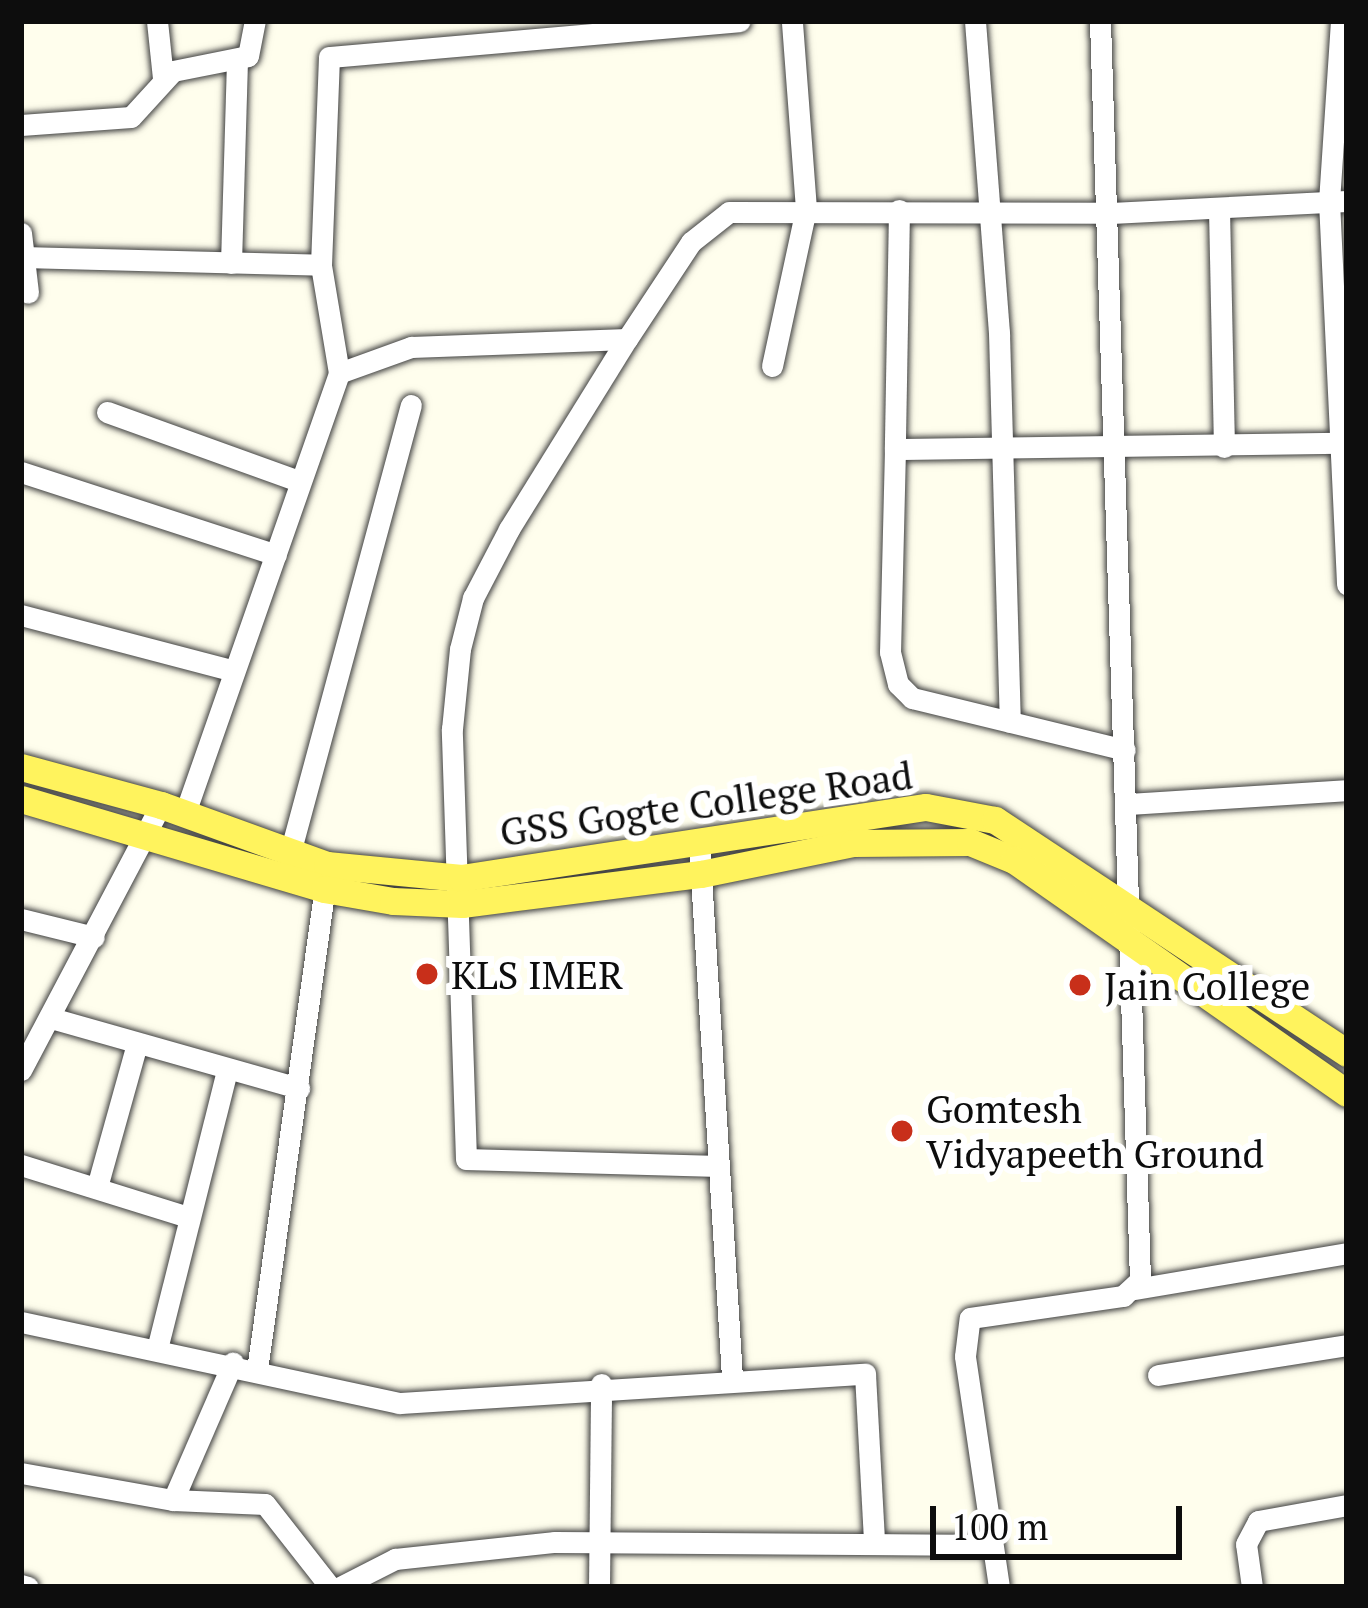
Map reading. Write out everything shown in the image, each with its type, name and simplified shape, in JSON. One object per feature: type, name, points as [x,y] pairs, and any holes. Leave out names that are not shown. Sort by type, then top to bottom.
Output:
[{"type":"main road","name":"GSS Gogte College Road","points":[[21,767],[173,809],[290,853],[326,877],[462,891],[699,844],[893,827],[926,807],[994,820],[1346,1047]]},
{"type":"main road","points":[[21,799],[326,877]]},
{"type":"main road","points":[[462,891],[700,874],[893,827],[989,847],[1336,1086]]},
{"type":"street","points":[[157,21],[163,78]]},
{"type":"street","points":[[21,125],[118,122],[163,78],[193,64],[237,60],[255,47],[254,21]]},
{"type":"street","points":[[21,1070],[145,831],[173,809],[234,671],[339,373],[321,265],[329,57],[739,21]]},
{"type":"street","points":[[772,366],[806,208],[791,21]]},
{"type":"street","points":[[975,21],[990,211],[1010,722]]},
{"type":"street","points":[[1100,21],[1111,213],[1131,948],[1135,1289]]},
{"type":"street","points":[[1341,21],[1338,201],[1347,585]]},
{"type":"street","points":[[231,263],[237,60]]},
{"type":"street","points":[[718,1166],[466,1159],[462,891],[452,729],[473,598],[627,339],[711,220],[806,208],[1111,213],[1338,201]]},
{"type":"street","points":[[1219,209],[1224,447]]},
{"type":"street","points":[[899,210],[890,652],[898,684],[912,698],[1125,750]]},
{"type":"street","points":[[21,233],[28,293]]},
{"type":"street","points":[[23,257],[321,265]]},
{"type":"street","points":[[339,373],[411,347],[627,339]]},
{"type":"street","points":[[290,853],[412,405]]},
{"type":"street","points":[[107,412],[299,481]]},
{"type":"street","points":[[895,449],[1116,452],[1341,443]]},
{"type":"street","points":[[21,472],[276,555]]},
{"type":"street","points":[[21,616],[234,671]]},
{"type":"street","points":[[1127,804],[1347,790]]},
{"type":"street","points":[[699,844],[732,1378]]},
{"type":"street","points":[[257,1370],[326,877]]},
{"type":"street","points":[[21,919],[94,937]]},
{"type":"street","points":[[51,1018],[298,1088]]},
{"type":"street","points":[[97,1187],[136,1044]]},
{"type":"street","points":[[1336,1086],[1346,1047]]},
{"type":"street","points":[[157,1349],[185,1216],[227,1071]]},
{"type":"street","points":[[21,1166],[185,1216]]},
{"type":"street","points":[[999,1587],[965,1356],[970,1318],[1347,1253]]},
{"type":"street","points":[[21,1322],[233,1362],[399,1403],[601,1384],[865,1374],[874,1542]]},
{"type":"street","points":[[1158,1375],[1347,1345]]},
{"type":"street","points":[[173,1500],[233,1362]]},
{"type":"street","points":[[599,1587],[601,1384]]},
{"type":"street","points":[[21,1472],[173,1500],[265,1504],[330,1587]]},
{"type":"street","points":[[1252,1587],[1246,1544],[1258,1521],[1347,1505]]},
{"type":"street","points":[[340,1587],[395,1558],[600,1540],[992,1545]]},
{"type":"place","name":"KLS IMER","points":[[427,974]]},
{"type":"place","name":"Jain College","points":[[1080,985]]},
{"type":"place","name":"Gomtesh Vidyapeeth Ground","points":[[902,1131]]}]
